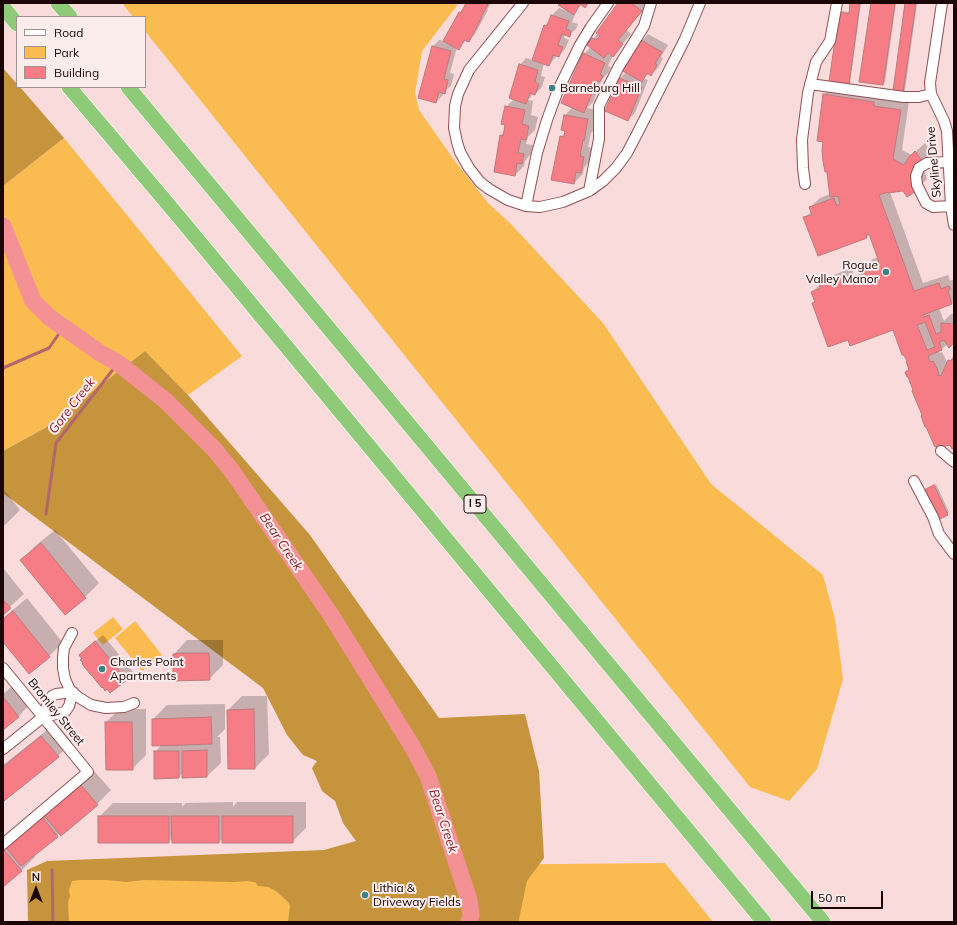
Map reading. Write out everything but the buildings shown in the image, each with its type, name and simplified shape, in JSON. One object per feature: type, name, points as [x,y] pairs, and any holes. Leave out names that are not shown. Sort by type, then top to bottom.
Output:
[{"type":"highway","points":[[58,3],[69,16]]},
{"type":"highway","points":[[3,7],[16,23]]},
{"type":"highway","points":[[3,20],[16,34]]},
{"type":"highway","name":"I 5","points":[[129,88],[823,922]]},
{"type":"highway","points":[[70,89],[178,216],[764,922]]},
{"type":"street","points":[[523,3],[469,70],[458,94],[454,118],[457,142],[464,160],[474,175],[498,195],[526,206],[540,206],[564,202],[589,191],[603,181],[616,168],[627,153],[685,39],[700,3]]},
{"type":"street","points":[[526,206],[537,153],[558,90],[580,45],[608,3]]},
{"type":"street","points":[[589,191],[599,138],[599,106],[618,66],[644,26],[651,3]]},
{"type":"street","points":[[806,184],[803,168],[802,140],[810,84],[816,62],[830,41],[836,3]]},
{"type":"street","name":"Skyline Drive","points":[[942,3],[930,83],[931,94],[944,120],[947,131],[951,206],[954,226]]},
{"type":"street","points":[[810,84],[904,97],[919,97],[931,94]]},
{"type":"street","points":[[948,162],[927,163],[919,168],[916,176],[917,185],[926,203],[933,207],[951,206]]},
{"type":"street","points":[[941,451],[954,462]]},
{"type":"street","points":[[914,481],[933,517],[939,534],[954,554]]},
{"type":"street","points":[[72,633],[64,648],[62,657],[65,679],[73,692],[91,705],[106,708],[124,707],[134,703]]},
{"type":"street","name":"Bromley Street","points":[[3,668],[88,772],[3,844]]},
{"type":"street","points":[[43,717],[52,696],[56,694],[73,692]]},
{"type":"street","points":[[3,749],[43,717],[65,712],[69,706],[73,692]]},
{"type":"green space","points":[[122,3],[459,3],[422,51],[415,93],[419,110],[454,160],[488,203],[510,223],[603,323],[711,484],[823,575],[835,619],[843,679],[817,769],[789,801],[750,787],[146,32],[146,16],[132,16]]},
{"type":"green space","points":[[64,138],[242,356],[188,395],[145,351],[45,428],[3,451],[3,186]]},
{"type":"green space","points":[[113,617],[123,629],[103,645],[93,633]]},
{"type":"green space","points":[[135,621],[162,655],[142,671],[115,638]]},
{"type":"green space","name":"Lithia & Driveway Fields","points":[[665,863],[713,922],[40,922],[39,869]]},
{"type":"shaded area","points":[[3,68],[16,83],[16,88],[21,88],[64,138],[3,186]]},
{"type":"shaded area","points":[[145,351],[188,395],[310,535],[439,718],[525,714],[539,771],[544,858],[527,881],[519,922],[288,922],[290,906],[288,902],[276,891],[268,887],[258,886],[255,882],[144,880],[126,882],[80,880],[72,881],[69,890],[69,922],[28,922],[27,870],[47,861],[324,850],[356,841],[343,823],[335,801],[322,791],[312,768],[317,761],[303,755],[287,735],[263,688],[3,493],[3,451],[45,428]]},
{"type":"waterway","name":"Bear Creek","points":[[3,226],[33,301],[49,317],[100,353],[118,363],[166,401],[214,449],[232,471],[331,615],[412,746],[428,776],[469,900],[471,915],[469,922]]},
{"type":"waterway","points":[[3,368],[49,348],[63,328]]},
{"type":"waterway","name":"Gore Creek","points":[[46,514],[56,443],[118,363]]},
{"type":"waterway","name":"Gore Creek","points":[[52,870],[53,922]]},
{"type":"place","name":"Barneburg Hill","points":[[552,88]]},
{"type":"place","name":"Rogue Valley Manor","points":[[886,272]]},
{"type":"place","name":"Charles Point Apartments","points":[[102,669]]},
{"type":"place","name":"Lithia & Driveway Fields","points":[[365,895]]}]
